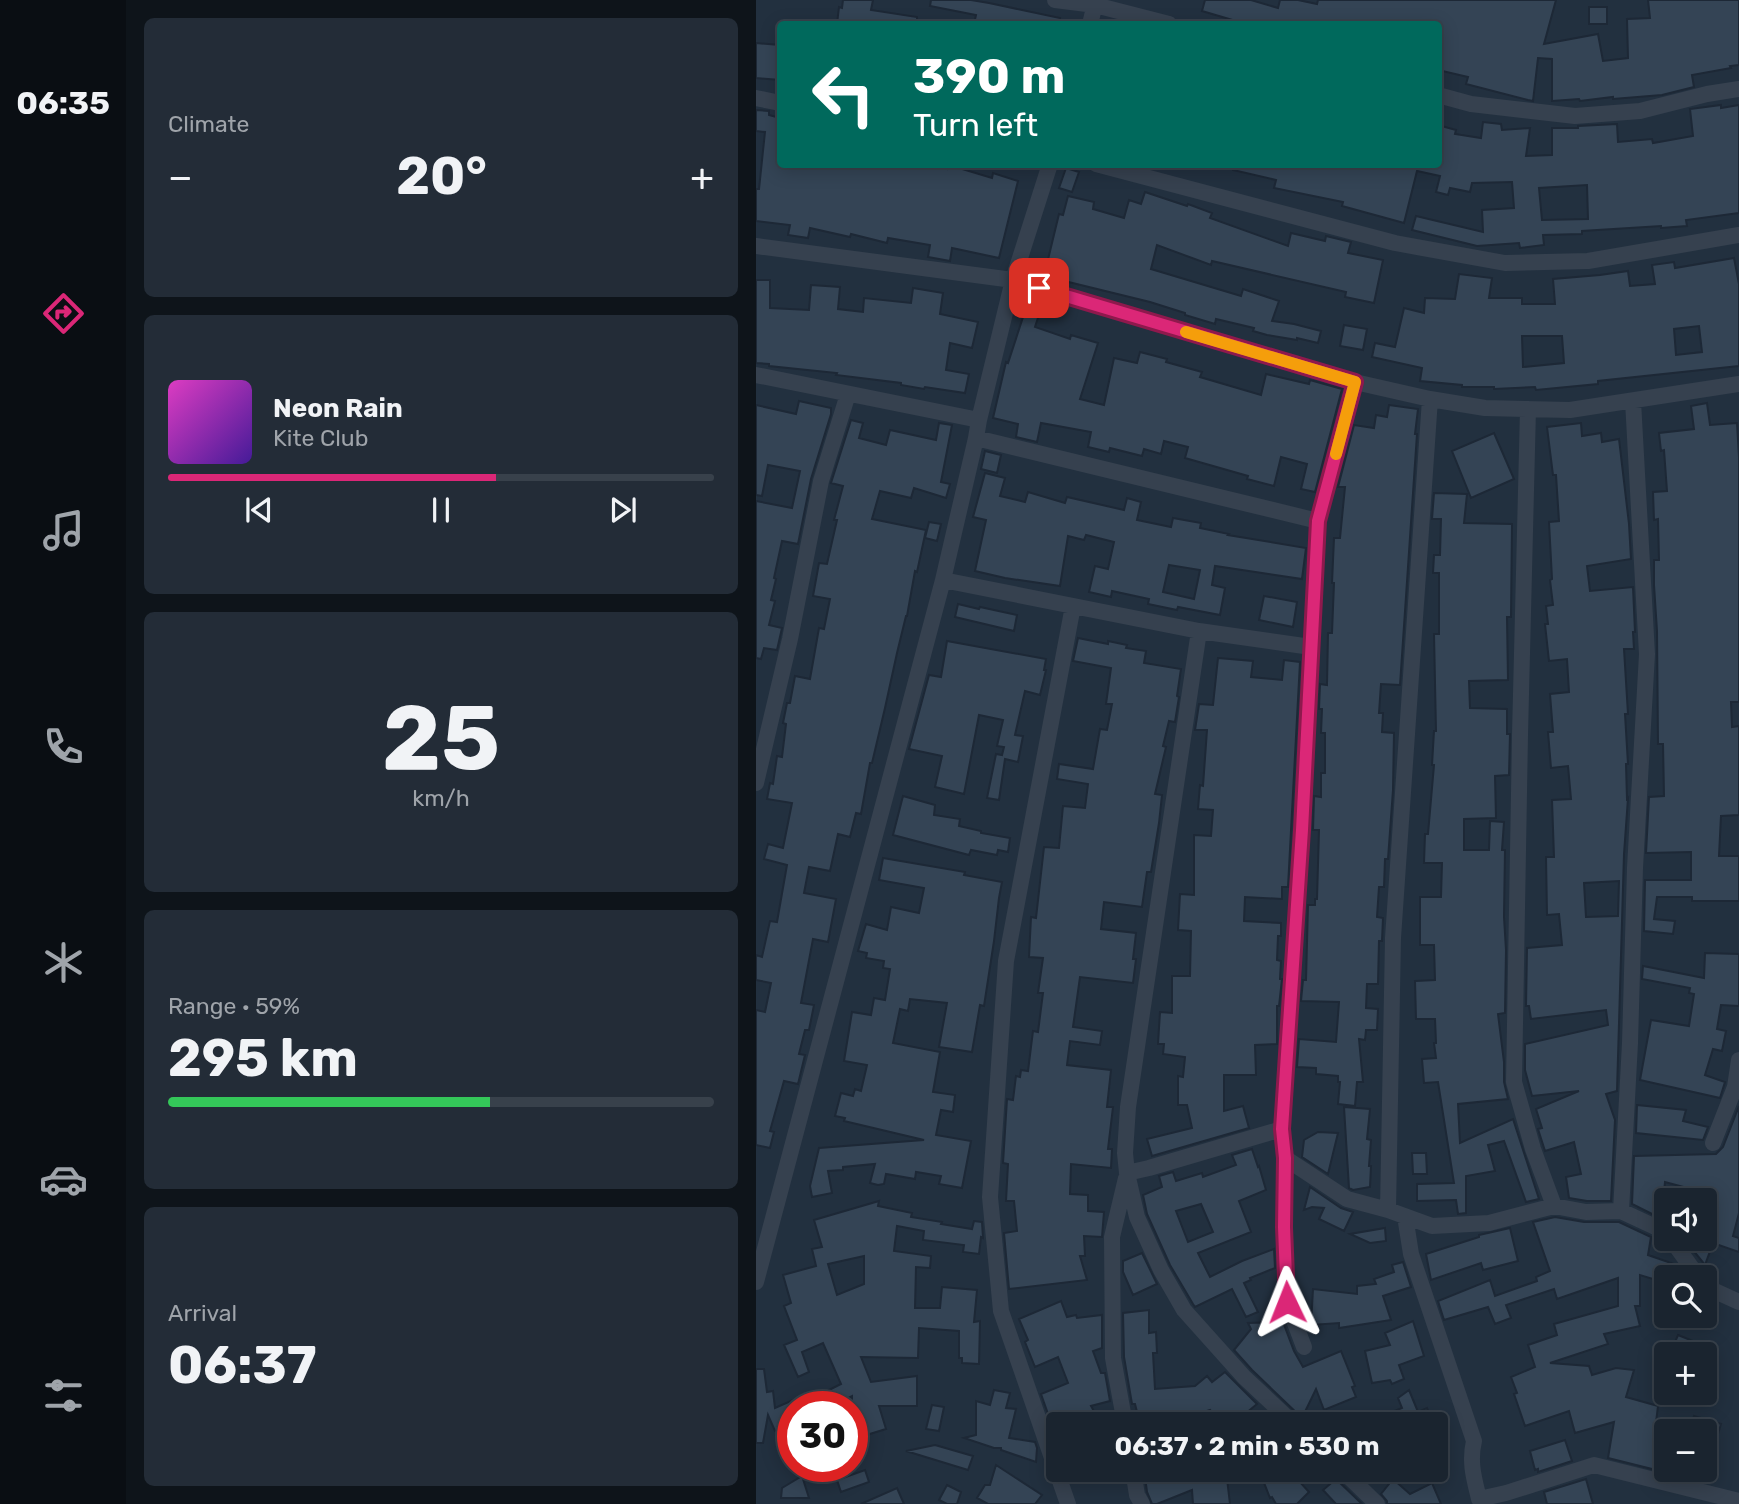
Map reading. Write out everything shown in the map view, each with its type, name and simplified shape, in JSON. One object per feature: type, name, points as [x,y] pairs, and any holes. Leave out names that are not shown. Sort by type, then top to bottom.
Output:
[{"type":"street","points":[[1055,0],[1096,3],[1159,21]]},
{"type":"street","points":[[1091,21],[1096,3]]},
{"type":"street","points":[[1442,97],[1471,104],[1575,116],[1640,111],[1739,89]]},
{"type":"street","points":[[756,98],[777,102]]},
{"type":"street","points":[[756,1282],[943,580],[1013,280],[1049,168]]},
{"type":"street","points":[[1111,168],[1395,243],[1505,263],[1588,261],[1739,235]]},
{"type":"street","points":[[756,246],[1013,280],[1355,382],[1430,400],[1485,408],[1570,410],[1739,384]]},
{"type":"street","points":[[756,375],[979,420]]},
{"type":"street","points":[[1304,1347],[1287,1302],[1285,1158],[1282,1129],[1302,830],[1318,521],[1355,382]]},
{"type":"street","points":[[756,783],[790,639],[821,481],[848,394]]},
{"type":"street","points":[[1388,1210],[1393,938],[1430,400]]},
{"type":"street","points":[[1622,1211],[1635,868],[1647,654],[1633,401]]},
{"type":"street","points":[[1528,409],[1514,1082],[1532,1149],[1554,1206]]},
{"type":"street","points":[[976,438],[1318,521]]},
{"type":"street","points":[[943,580],[1199,631],[1311,647]]},
{"type":"street","points":[[1068,1504],[1001,1311],[990,1197],[1006,961],[1073,606]]},
{"type":"street","points":[[1199,631],[1128,1107],[1125,1153],[1127,1173],[1137,1217],[1161,1270],[1184,1310],[1244,1377],[1281,1412]]},
{"type":"street","points":[[1713,1143],[1735,1087],[1739,1060]]},
{"type":"street","points":[[1127,1173],[1282,1129]]},
{"type":"street","points":[[1285,1158],[1347,1199],[1432,1226],[1489,1223],[1554,1206],[1586,1212],[1622,1211],[1654,1226]]},
{"type":"street","points":[[1123,1412],[1113,1358],[1112,1237],[1127,1173]]},
{"type":"street","points":[[1405,1216],[1410,1254],[1474,1441],[1471,1471],[1479,1499],[1594,1465],[1739,1501]]},
{"type":"street","points":[[1717,1292],[1739,1302]]},
{"type":"street","points":[[1135,1482],[1142,1504]]},
{"type":"street","points":[[1354,1482],[1377,1504]]},
{"type":"building","points":[[843,0],[873,0],[871,10],[917,17],[917,21],[837,21],[839,7],[842,8]]},
{"type":"building","points":[[931,0],[971,0],[1060,18],[1060,21],[975,21],[976,15],[930,6]]},
{"type":"building","points":[[1205,0],[1251,0],[1278,8],[1280,0],[1317,4],[1318,0],[1556,0],[1544,44],[1598,34],[1603,61],[1628,58],[1627,19],[1650,18],[1648,0],[1739,0],[1739,65],[1692,75],[1694,87],[1662,95],[1552,101],[1552,59],[1538,58],[1533,101],[1466,84],[1468,77],[1442,71],[1442,21],[1236,21],[1202,11]]},
{"type":"building","points":[[1589,7],[1607,7],[1607,24],[1589,24]]},
{"type":"building","points":[[756,43],[777,45],[777,80],[756,78]]},
{"type":"building","points":[[1739,105],[1739,213],[1686,220],[1687,226],[1543,235],[1544,245],[1520,248],[1519,243],[1477,246],[1412,230],[1416,216],[1483,232],[1482,210],[1514,208],[1512,182],[1472,183],[1470,192],[1450,188],[1448,195],[1436,192],[1440,176],[1417,171],[1404,223],[1342,206],[1343,202],[1274,188],[1276,180],[1233,170],[1442,168],[1442,126],[1456,130],[1455,134],[1481,138],[1483,122],[1501,124],[1502,130],[1530,128],[1526,156],[1552,155],[1552,128],[1617,124],[1618,142],[1652,139],[1653,143],[1693,136],[1690,109]],"holes":[[[1587,185],[1588,219],[1542,220],[1539,188]]]},
{"type":"building","points":[[756,110],[769,111],[769,115],[777,117],[777,168],[959,168],[992,178],[993,173],[1018,181],[999,258],[952,248],[950,261],[928,257],[930,245],[888,238],[887,243],[810,228],[808,238],[788,235],[790,225],[756,221],[756,189],[759,189],[765,132],[756,131]]},
{"type":"building","points":[[1066,168],[1079,172],[1072,192],[1059,188]]},
{"type":"building","points":[[1145,192],[1212,213],[1210,218],[1288,246],[1291,233],[1325,241],[1326,236],[1351,242],[1348,253],[1383,260],[1374,303],[1345,297],[1346,292],[1212,261],[1211,265],[1157,245],[1151,269],[1241,296],[1243,289],[1279,301],[1272,321],[1321,331],[1318,343],[1267,335],[1253,331],[1254,328],[1216,319],[1215,324],[1150,302],[1044,276],[1059,214],[1063,215],[1068,196],[1094,202],[1093,209],[1124,218],[1129,200],[1141,204]]},
{"type":"building","points":[[1734,258],[1739,284],[1739,366],[1536,390],[1535,387],[1494,389],[1420,381],[1422,368],[1372,357],[1375,343],[1395,347],[1404,308],[1424,313],[1425,298],[1455,299],[1459,274],[1492,278],[1489,298],[1522,298],[1522,304],[1555,304],[1553,279],[1628,271],[1630,286],[1655,284],[1652,265],[1674,262],[1675,268]],"holes":[[[1699,326],[1702,352],[1676,355],[1674,329]],[[1522,336],[1562,336],[1564,363],[1523,367]]]},
{"type":"building","points":[[756,280],[770,280],[770,308],[809,310],[811,285],[840,287],[838,309],[863,312],[864,298],[911,303],[913,288],[943,293],[940,314],[978,322],[972,348],[950,343],[946,370],[969,374],[965,393],[756,363]]},
{"type":"building","points":[[1026,308],[1040,312],[1035,327],[1070,339],[1071,335],[1098,343],[1080,399],[1104,405],[1114,358],[1137,363],[1140,352],[1202,372],[1200,377],[1261,395],[1266,374],[1309,384],[1310,380],[1342,389],[1315,492],[1301,489],[1307,464],[1281,457],[1274,486],[1185,458],[1188,447],[1164,441],[1161,454],[1144,449],[1142,456],[1110,448],[1109,452],[1088,447],[1091,432],[1041,423],[1037,442],[1016,437],[1018,424],[993,418],[1006,362],[1008,363]]},
{"type":"building","points":[[1344,325],[1367,329],[1363,350],[1340,346]]},
{"type":"building","points":[[799,401],[831,408],[831,414],[811,479],[798,544],[782,541],[771,600],[775,601],[769,625],[782,628],[777,650],[764,648],[761,659],[756,658],[756,501],[792,508],[800,471],[768,465],[762,496],[756,495],[756,405],[796,414]]},
{"type":"building","points":[[1707,403],[1710,425],[1737,423],[1739,702],[1731,702],[1732,727],[1739,726],[1739,815],[1721,816],[1719,856],[1739,856],[1739,901],[1692,901],[1692,897],[1657,897],[1654,919],[1675,921],[1673,934],[1644,931],[1645,880],[1691,880],[1691,852],[1646,853],[1649,797],[1664,796],[1663,744],[1658,744],[1654,560],[1659,560],[1658,519],[1654,520],[1653,492],[1667,491],[1664,450],[1661,451],[1659,433],[1694,429],[1691,406]]},
{"type":"building","points":[[1389,405],[1418,409],[1417,434],[1400,685],[1381,684],[1379,713],[1383,713],[1382,732],[1394,733],[1388,859],[1385,859],[1384,887],[1379,887],[1377,917],[1383,918],[1382,941],[1379,941],[1378,984],[1367,984],[1366,1008],[1378,1009],[1377,1030],[1366,1030],[1365,1040],[1359,1039],[1363,1082],[1357,1082],[1355,1106],[1338,1104],[1338,1076],[1316,1074],[1316,1068],[1297,1067],[1299,1039],[1336,1042],[1339,1002],[1301,1001],[1303,980],[1306,980],[1308,905],[1315,905],[1317,899],[1319,830],[1313,830],[1314,796],[1321,797],[1321,773],[1325,773],[1325,733],[1321,733],[1322,709],[1319,709],[1320,684],[1327,685],[1328,633],[1332,633],[1334,538],[1340,538],[1345,487],[1338,487],[1354,425],[1374,428],[1376,415],[1387,417]]},
{"type":"building","points":[[851,420],[863,423],[859,438],[886,445],[890,430],[936,440],[939,423],[952,425],[941,482],[950,484],[946,498],[914,488],[911,498],[880,491],[872,519],[926,530],[870,763],[861,814],[856,813],[850,837],[838,834],[830,871],[809,867],[804,893],[836,899],[828,942],[813,939],[801,1003],[814,1005],[809,1030],[805,1030],[799,1054],[805,1055],[798,1084],[784,1081],[770,1131],[774,1132],[770,1148],[756,1145],[756,1010],[765,1012],[771,983],[756,980],[756,955],[762,957],[770,921],[777,922],[787,865],[764,859],[768,844],[783,848],[792,803],[767,799],[770,783],[773,784],[777,756],[782,757],[786,724],[783,723],[795,676],[810,679],[819,628],[824,629],[830,599],[813,596],[819,563],[827,564],[837,520],[834,520],[843,486],[831,483]]},
{"type":"building","points":[[1581,423],[1582,436],[1601,433],[1602,442],[1619,439],[1629,524],[1631,559],[1587,566],[1590,591],[1633,587],[1635,632],[1634,649],[1624,649],[1628,714],[1625,714],[1628,798],[1617,1091],[1606,1094],[1615,1120],[1611,1201],[1569,1198],[1566,1177],[1581,1174],[1574,1142],[1545,1151],[1538,1129],[1542,1128],[1536,1109],[1579,1091],[1532,1096],[1525,1070],[1525,1044],[1608,1025],[1606,1010],[1531,1019],[1529,1006],[1526,1006],[1527,948],[1562,945],[1559,914],[1547,915],[1546,857],[1554,857],[1552,800],[1571,799],[1568,766],[1551,768],[1548,732],[1553,732],[1550,694],[1569,692],[1567,659],[1549,661],[1545,624],[1548,624],[1546,606],[1553,605],[1549,522],[1559,521],[1556,475],[1553,475],[1547,427]],"holes":[[[1619,881],[1618,916],[1586,917],[1584,883]]]},
{"type":"building","points":[[1494,433],[1514,479],[1471,498],[1452,451]]},
{"type":"building","points":[[985,451],[1001,455],[997,473],[981,469]]},
{"type":"building","points":[[985,473],[1005,478],[1000,496],[1025,502],[1028,492],[1065,503],[1067,497],[1124,510],[1127,498],[1141,502],[1137,520],[1171,527],[1173,518],[1201,523],[1200,528],[1228,535],[1306,548],[1302,579],[1215,566],[1212,585],[1225,588],[1220,615],[1148,604],[1149,599],[1112,591],[1111,597],[1089,592],[1095,566],[1108,569],[1114,542],[1086,535],[1084,540],[1068,536],[1060,586],[1005,578],[975,571],[986,520],[973,517]],"holes":[[[1169,565],[1200,570],[1194,599],[1163,592]]]},
{"type":"building","points":[[1434,493],[1467,494],[1464,523],[1512,524],[1511,617],[1507,617],[1508,680],[1469,681],[1470,708],[1507,709],[1507,734],[1510,734],[1509,775],[1495,776],[1496,818],[1464,819],[1464,850],[1489,850],[1490,821],[1504,822],[1502,850],[1505,850],[1505,1013],[1498,1014],[1508,1099],[1458,1104],[1460,1143],[1513,1119],[1539,1199],[1526,1202],[1504,1141],[1488,1145],[1495,1171],[1466,1176],[1466,1213],[1458,1214],[1456,1200],[1417,1201],[1417,1184],[1454,1183],[1438,1082],[1424,1083],[1422,1059],[1436,1058],[1435,1019],[1416,1019],[1415,981],[1435,980],[1434,945],[1420,945],[1420,897],[1441,897],[1442,863],[1424,863],[1436,731],[1434,634],[1439,634],[1439,573],[1433,573],[1434,555],[1440,555],[1441,519],[1432,519]]},
{"type":"building","points":[[929,522],[941,524],[937,541],[925,538]]},
{"type":"building","points":[[1264,596],[1297,602],[1293,627],[1259,620]]},
{"type":"building","points":[[958,604],[1017,615],[1014,631],[955,617]]},
{"type":"building","points":[[1078,638],[1127,645],[1126,648],[1146,651],[1144,663],[1181,669],[1179,697],[1175,722],[1169,721],[1163,746],[1166,747],[1155,794],[1162,795],[1159,823],[1142,907],[1104,902],[1101,929],[1136,933],[1133,983],[1080,977],[1073,1027],[1102,1031],[1100,1045],[1070,1041],[1067,1065],[1111,1070],[1107,1107],[1113,1107],[1108,1149],[1112,1149],[1111,1168],[1071,1164],[1070,1194],[1088,1195],[1088,1211],[1104,1212],[1102,1237],[1084,1236],[1085,1256],[1080,1256],[1087,1280],[1009,1289],[1004,1233],[1017,1231],[1014,1201],[1006,1201],[1008,1164],[1003,1163],[1007,1099],[1013,1100],[1016,1076],[1020,1077],[1021,1070],[1028,1071],[1033,1031],[1038,1032],[1043,993],[1038,993],[1043,958],[1029,957],[1031,917],[1036,918],[1044,847],[1059,848],[1063,806],[1085,808],[1088,784],[1057,779],[1059,764],[1093,769],[1100,729],[1107,730],[1112,704],[1106,704],[1111,668],[1073,661]]},
{"type":"building","points":[[947,641],[1046,659],[1040,695],[1025,691],[1015,735],[1023,736],[1018,762],[1005,759],[999,800],[987,798],[996,754],[1002,755],[1004,747],[997,746],[1003,720],[979,715],[964,794],[935,787],[942,756],[909,749],[929,675],[941,677]]},
{"type":"building","points":[[1218,658],[1253,661],[1251,677],[1282,680],[1284,660],[1300,662],[1288,887],[1282,887],[1282,899],[1245,897],[1244,921],[1281,923],[1277,960],[1281,961],[1282,979],[1277,1006],[1277,1044],[1255,1045],[1256,1075],[1224,1075],[1224,1111],[1243,1106],[1249,1128],[1152,1156],[1147,1139],[1192,1128],[1187,1105],[1178,1105],[1178,1076],[1183,1077],[1185,1057],[1163,1054],[1164,1044],[1158,1044],[1160,1012],[1172,1013],[1172,976],[1190,976],[1191,931],[1178,930],[1180,894],[1194,895],[1194,835],[1211,836],[1213,810],[1198,809],[1200,785],[1203,786],[1207,730],[1195,730],[1199,704],[1213,705]]},
{"type":"building","points":[[903,796],[935,805],[934,815],[960,819],[959,826],[1010,838],[1008,852],[998,850],[997,855],[971,850],[969,855],[893,835]]},
{"type":"building","points":[[883,858],[965,872],[964,875],[1002,882],[984,1006],[980,1005],[972,1052],[939,1047],[947,1003],[910,999],[908,1011],[900,1009],[893,1043],[940,1052],[933,1092],[955,1095],[953,1112],[941,1110],[936,1135],[971,1141],[962,1188],[939,1184],[941,1176],[916,1172],[915,1179],[886,1174],[884,1184],[870,1183],[875,1164],[828,1171],[832,1193],[812,1197],[810,1186],[819,1148],[924,1140],[844,1121],[845,1118],[835,1116],[841,1093],[853,1096],[855,1089],[861,1091],[867,1065],[844,1061],[852,1012],[871,1015],[874,998],[885,1000],[890,969],[883,968],[884,961],[866,958],[867,953],[858,951],[866,924],[887,930],[891,907],[919,913],[924,888],[879,880]]},
{"type":"building","points":[[1705,953],[1739,954],[1739,1006],[1721,1005],[1717,1029],[1726,1031],[1722,1051],[1713,1049],[1705,1075],[1725,1082],[1720,1098],[1640,1080],[1651,1020],[1689,1026],[1694,994],[1689,993],[1690,988],[1642,979],[1643,966],[1704,978]]},
{"type":"building","points":[[1637,1105],[1686,1110],[1683,1121],[1708,1127],[1703,1140],[1636,1133]]},
{"type":"building","points":[[1739,1106],[1739,1213],[1733,1236],[1739,1238],[1739,1252],[1717,1244],[1717,1188],[1687,1188],[1665,1182],[1664,1188],[1654,1188],[1654,1215],[1632,1204],[1634,1156],[1716,1154],[1723,1147]]},
{"type":"building","points":[[1344,1107],[1370,1109],[1367,1139],[1371,1140],[1370,1187],[1353,1190],[1349,1188]]},
{"type":"building","points":[[1318,1132],[1338,1133],[1328,1174],[1302,1157],[1304,1140]]},
{"type":"building","points":[[1252,1149],[1266,1190],[1239,1201],[1251,1232],[1198,1253],[1210,1277],[1274,1249],[1275,1268],[1244,1283],[1258,1312],[1246,1317],[1232,1289],[1195,1307],[1170,1265],[1147,1214],[1143,1195],[1162,1187],[1159,1176],[1173,1172],[1176,1181],[1202,1173],[1203,1177],[1236,1165],[1232,1155]],"holes":[[[1201,1204],[1213,1232],[1188,1242],[1176,1211]]]},
{"type":"building","points":[[1412,1153],[1426,1153],[1427,1174],[1413,1174]]},
{"type":"building","points":[[1310,1187],[1341,1208],[1353,1212],[1344,1231],[1319,1219],[1324,1208],[1312,1207],[1304,1210]]},
{"type":"building","points":[[879,1201],[878,1206],[912,1213],[911,1217],[942,1222],[941,1224],[972,1229],[974,1221],[982,1222],[983,1238],[981,1237],[979,1254],[963,1252],[964,1245],[923,1240],[924,1231],[897,1226],[894,1251],[931,1256],[930,1268],[916,1267],[915,1308],[940,1308],[942,1287],[977,1290],[974,1322],[980,1321],[979,1364],[962,1363],[962,1358],[959,1358],[959,1331],[919,1328],[918,1358],[861,1357],[871,1382],[917,1376],[917,1406],[879,1406],[886,1429],[868,1435],[868,1391],[827,1391],[841,1384],[823,1343],[802,1352],[809,1372],[798,1377],[784,1345],[797,1340],[784,1306],[791,1303],[783,1275],[816,1266],[812,1249],[822,1247],[814,1220]],"holes":[[[864,1256],[864,1284],[837,1295],[828,1264]]]},
{"type":"building","points":[[1555,1217],[1584,1222],[1619,1222],[1651,1237],[1648,1255],[1677,1265],[1654,1265],[1654,1279],[1640,1275],[1640,1306],[1635,1306],[1640,1326],[1604,1334],[1608,1344],[1550,1363],[1589,1366],[1592,1375],[1616,1368],[1634,1370],[1626,1397],[1658,1406],[1656,1419],[1654,1419],[1654,1470],[1608,1458],[1614,1422],[1575,1433],[1569,1411],[1525,1426],[1514,1394],[1517,1393],[1511,1377],[1535,1367],[1528,1345],[1557,1335],[1554,1324],[1618,1306],[1618,1278],[1557,1299],[1554,1289],[1506,1305],[1511,1318],[1495,1324],[1488,1307],[1444,1320],[1438,1301],[1490,1280],[1495,1296],[1537,1281],[1536,1277],[1550,1271],[1533,1222]]},
{"type":"building","points":[[1385,1228],[1386,1241],[1370,1243],[1350,1234]]},
{"type":"building","points":[[1510,1228],[1518,1261],[1483,1270],[1481,1263],[1431,1280],[1426,1254],[1479,1235]]},
{"type":"building","points":[[1694,1251],[1710,1251],[1705,1265]]},
{"type":"building","points":[[1142,1253],[1157,1284],[1133,1295],[1123,1272],[1123,1261]]},
{"type":"building","points":[[1403,1262],[1411,1287],[1383,1296],[1391,1320],[1339,1328],[1339,1323],[1311,1325],[1313,1289],[1357,1294],[1357,1286],[1376,1284],[1374,1279],[1394,1272],[1392,1265]]},
{"type":"building","points":[[1061,1301],[1067,1317],[1102,1315],[1102,1348],[1093,1351],[1101,1373],[1105,1373],[1110,1401],[1091,1406],[1094,1412],[1047,1412],[1041,1394],[1068,1383],[1058,1357],[1035,1367],[1019,1319]]},
{"type":"building","points":[[1149,1310],[1149,1333],[1156,1332],[1157,1353],[1153,1353],[1155,1389],[1195,1386],[1207,1376],[1212,1382],[1225,1372],[1257,1404],[1247,1412],[1137,1412],[1135,1404],[1132,1404],[1124,1357],[1123,1313]]},
{"type":"building","points":[[1413,1321],[1424,1356],[1399,1365],[1404,1379],[1392,1384],[1390,1380],[1372,1383],[1365,1351],[1390,1345],[1385,1333]]},
{"type":"building","points":[[1283,1322],[1303,1367],[1341,1351],[1355,1386],[1352,1387],[1356,1397],[1324,1410],[1316,1389],[1305,1412],[1296,1412],[1234,1350],[1251,1329],[1248,1323]]},
{"type":"building","points":[[1678,1335],[1693,1341],[1692,1342],[1675,1342]]},
{"type":"building","points":[[756,1369],[764,1369],[767,1392],[773,1391],[775,1408],[777,1407],[777,1430],[775,1431],[768,1415],[763,1443],[756,1443]]},
{"type":"building","points":[[994,1390],[1010,1393],[1006,1408],[1016,1409],[1009,1438],[1035,1442],[1036,1462],[1001,1448],[964,1438],[976,1435],[976,1401],[990,1405]]},
{"type":"building","points":[[1409,1390],[1418,1412],[1392,1412],[1402,1408],[1398,1398]]},
{"type":"building","points":[[932,1405],[944,1407],[939,1431],[926,1429]]},
{"type":"building","points":[[1565,1440],[1572,1461],[1538,1472],[1538,1469],[1535,1470],[1530,1451]]},
{"type":"building","points":[[935,1445],[973,1456],[968,1470],[906,1451]]},
{"type":"building","points":[[996,1465],[1042,1495],[1035,1504],[988,1504],[977,1498],[985,1485],[990,1485]]},
{"type":"building","points":[[868,1479],[869,1482],[841,1492],[838,1482],[868,1482]]},
{"type":"building","points":[[1586,1479],[1593,1504],[1547,1504],[1544,1492]]},
{"type":"building","points":[[792,1482],[804,1482],[809,1498],[781,1498],[782,1488]]},
{"type":"building","points":[[1146,1482],[1227,1482],[1230,1504],[1193,1504],[1192,1490],[1152,1504]]},
{"type":"building","points":[[1264,1482],[1300,1482],[1309,1492],[1297,1504],[1276,1504],[1272,1497],[1270,1498]]},
{"type":"building","points":[[1332,1482],[1339,1482],[1362,1504],[1336,1504],[1323,1490]]},
{"type":"building","points":[[1391,1482],[1396,1482],[1410,1494],[1432,1483],[1441,1504],[1387,1504],[1381,1494]]},
{"type":"building","points":[[947,1485],[961,1492],[957,1504],[947,1504],[939,1500]]},
{"type":"building","points":[[897,1488],[904,1504],[861,1504]]},
{"type":"slow traffic","points":[[1186,332],[1355,382],[1336,454]]},
{"type":"route","points":[[1039,288],[1355,382],[1318,521],[1302,830],[1282,1129],[1285,1158],[1287,1302]]}]
